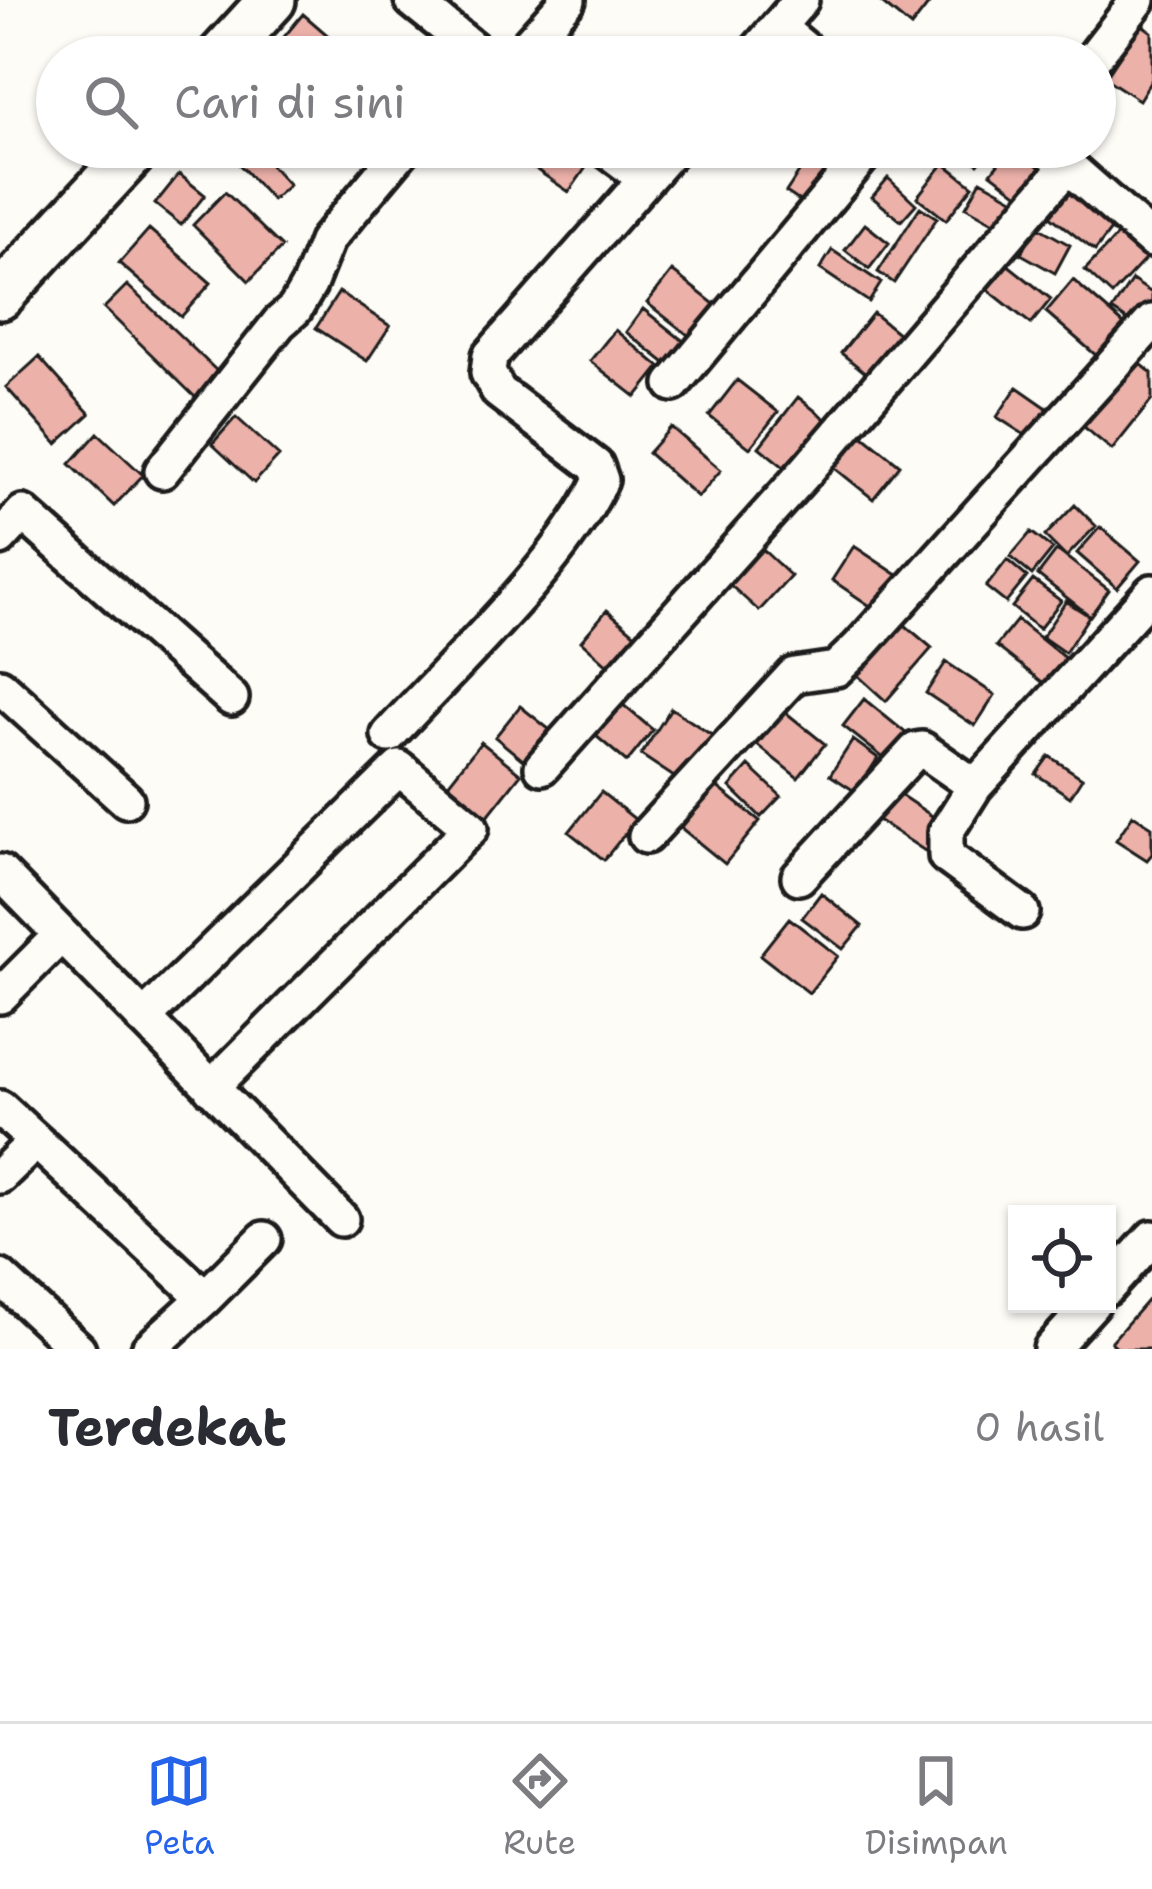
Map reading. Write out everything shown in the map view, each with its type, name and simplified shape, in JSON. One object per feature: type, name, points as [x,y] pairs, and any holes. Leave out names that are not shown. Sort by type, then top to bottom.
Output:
[{"type":"main road","points":[[239,36],[272,0]]},
{"type":"main road","points":[[0,296],[119,168]]},
{"type":"street","points":[[412,0],[456,36]]},
{"type":"street","points":[[536,36],[568,0]]},
{"type":"street","points":[[770,36],[801,0]]},
{"type":"street","points":[[1111,36],[1140,0],[1152,8]]},
{"type":"street","points":[[778,26],[790,36]]},
{"type":"street","points":[[162,471],[279,322],[295,309],[327,240],[387,168]]},
{"type":"street","points":[[631,168],[646,179]]},
{"type":"street","points":[[389,735],[535,575],[591,502],[601,480],[596,466],[499,392],[488,373],[490,356],[656,168]]},
{"type":"street","points":[[673,384],[853,168]]},
{"type":"street","points":[[542,767],[809,468],[1047,168]]},
{"type":"street","points":[[1071,168],[1152,240]]},
{"type":"street","points":[[646,836],[794,676],[836,669],[858,648],[1152,322]]},
{"type":"street","points":[[0,538],[23,513],[230,698]]},
{"type":"street","points":[[1022,912],[946,856],[946,832],[975,786],[1152,592]]},
{"type":"street","points":[[0,686],[126,800]]},
{"type":"street","points":[[799,877],[916,750],[922,749],[975,786]]},
{"type":"street","points":[[143,1019],[399,768],[471,828],[211,1088]]},
{"type":"street","points":[[0,872],[341,1219]]},
{"type":"street","points":[[0,996],[61,935]]},
{"type":"street","points":[[0,1108],[205,1298]]},
{"type":"street","points":[[0,1176],[36,1141]]},
{"type":"street","points":[[1116,1278],[1152,1238]]},
{"type":"street","points":[[149,1349],[264,1239]]},
{"type":"street","points":[[0,1277],[78,1349]]},
{"type":"street","points":[[1051,1349],[1084,1313]]},
{"type":"building","points":[[878,0],[932,0],[911,27]]},
{"type":"building","points":[[303,14],[329,36],[285,36]]},
{"type":"building","points":[[1141,24],[1152,32],[1152,79],[1139,100],[1116,85],[1116,62]]},
{"type":"building","points":[[242,168],[273,168],[289,185],[272,200]]},
{"type":"building","points":[[534,168],[586,168],[569,192]]},
{"type":"building","points":[[802,168],[826,168],[854,187],[831,222],[786,192]]},
{"type":"building","points":[[940,168],[950,168],[973,186],[946,220],[917,197]]},
{"type":"building","points":[[995,168],[1055,171],[1030,203],[991,173]]},
{"type":"building","points":[[179,174],[205,195],[181,225],[155,204]]},
{"type":"building","points":[[888,178],[916,204],[901,221],[872,197]]},
{"type":"building","points":[[981,180],[1024,204],[1009,231],[966,207]]},
{"type":"building","points":[[1069,191],[1114,226],[1095,251],[1050,216]]},
{"type":"building","points":[[225,192],[282,247],[249,281],[193,225]]},
{"type":"building","points":[[920,207],[937,218],[894,283],[878,272]]},
{"type":"building","points":[[865,224],[889,243],[869,269],[845,250]]},
{"type":"building","points":[[1036,226],[1070,245],[1055,273],[1021,254]]},
{"type":"building","points":[[1124,228],[1151,253],[1112,295],[1085,270]]},
{"type":"building","points":[[149,229],[211,283],[181,317],[119,263]]},
{"type":"building","points":[[832,250],[881,283],[869,302],[820,269]]},
{"type":"building","points":[[1007,264],[1051,299],[1031,324],[987,289]]},
{"type":"building","points":[[672,271],[718,307],[693,339],[647,303]]},
{"type":"building","points":[[1073,280],[1133,332],[1106,364],[1046,312]]},
{"type":"building","points":[[1132,280],[1152,293],[1136,326],[1112,310]]},
{"type":"building","points":[[127,285],[220,374],[196,398],[104,308]]},
{"type":"building","points":[[339,292],[390,326],[367,361],[316,328]]},
{"type":"building","points":[[643,309],[686,343],[669,366],[626,332]]},
{"type":"building","points":[[873,313],[910,343],[878,383],[841,353]]},
{"type":"building","points":[[615,330],[660,367],[636,397],[590,361]]},
{"type":"building","points":[[39,357],[90,414],[57,444],[6,387]]},
{"type":"building","points":[[1137,361],[1152,373],[1152,400],[1112,450],[1084,427]]},
{"type":"building","points":[[737,380],[778,412],[750,448],[709,416]]},
{"type":"building","points":[[1017,387],[1050,410],[1031,439],[997,417]]},
{"type":"building","points":[[798,397],[834,426],[795,476],[759,447]]},
{"type":"building","points":[[236,417],[279,456],[254,483],[212,444]]},
{"type":"building","points":[[671,427],[721,470],[698,497],[648,453]]},
{"type":"building","points":[[859,432],[900,465],[873,499],[831,465]]},
{"type":"building","points":[[98,433],[143,475],[114,506],[70,464]]},
{"type":"building","points":[[1075,505],[1096,526],[1066,557],[1045,536]]},
{"type":"building","points":[[1100,527],[1140,561],[1117,588],[1077,553]]},
{"type":"building","points":[[1031,532],[1053,549],[1032,575],[1010,557]]},
{"type":"building","points":[[854,546],[905,580],[882,614],[832,580]]},
{"type":"building","points":[[762,549],[791,576],[759,611],[729,584]]},
{"type":"building","points":[[1057,550],[1109,590],[1090,616],[1038,575]]},
{"type":"building","points":[[1007,560],[1027,577],[1006,603],[986,587]]},
{"type":"building","points":[[1033,580],[1061,601],[1039,629],[1012,607]]},
{"type":"building","points":[[1066,601],[1089,616],[1065,653],[1042,637]]},
{"type":"building","points":[[607,610],[647,644],[620,676],[581,641]]},
{"type":"building","points":[[899,620],[932,648],[886,701],[854,672]]},
{"type":"building","points":[[1017,620],[1066,659],[1046,685],[996,646]]},
{"type":"building","points":[[946,662],[995,695],[975,726],[926,693]]},
{"type":"building","points":[[864,699],[907,734],[886,760],[843,726]]},
{"type":"building","points":[[622,704],[653,730],[627,762],[596,736]]},
{"type":"building","points":[[520,706],[550,730],[524,761],[495,737]]},
{"type":"building","points":[[671,708],[716,738],[686,785],[641,755]]},
{"type":"building","points":[[784,711],[825,744],[798,778],[757,745]]},
{"type":"building","points":[[853,740],[878,758],[856,792],[830,775]]},
{"type":"building","points":[[481,742],[521,774],[487,817],[447,785]]},
{"type":"building","points":[[1049,756],[1082,778],[1070,797],[1036,774]]},
{"type":"building","points":[[749,766],[781,796],[761,817],[730,787]]},
{"type":"building","points":[[716,786],[760,821],[725,864],[681,828]]},
{"type":"building","points":[[601,792],[636,820],[604,860],[569,832]]},
{"type":"building","points":[[896,792],[944,824],[925,851],[878,820]]},
{"type":"building","points":[[1133,815],[1152,827],[1152,854],[1147,860],[1116,840]]},
{"type":"building","points":[[821,893],[862,926],[843,949],[802,918]]},
{"type":"building","points":[[789,918],[838,956],[809,993],[760,955]]},
{"type":"building","points":[[1152,1295],[1152,1349],[1119,1349],[1111,1342]]}]
